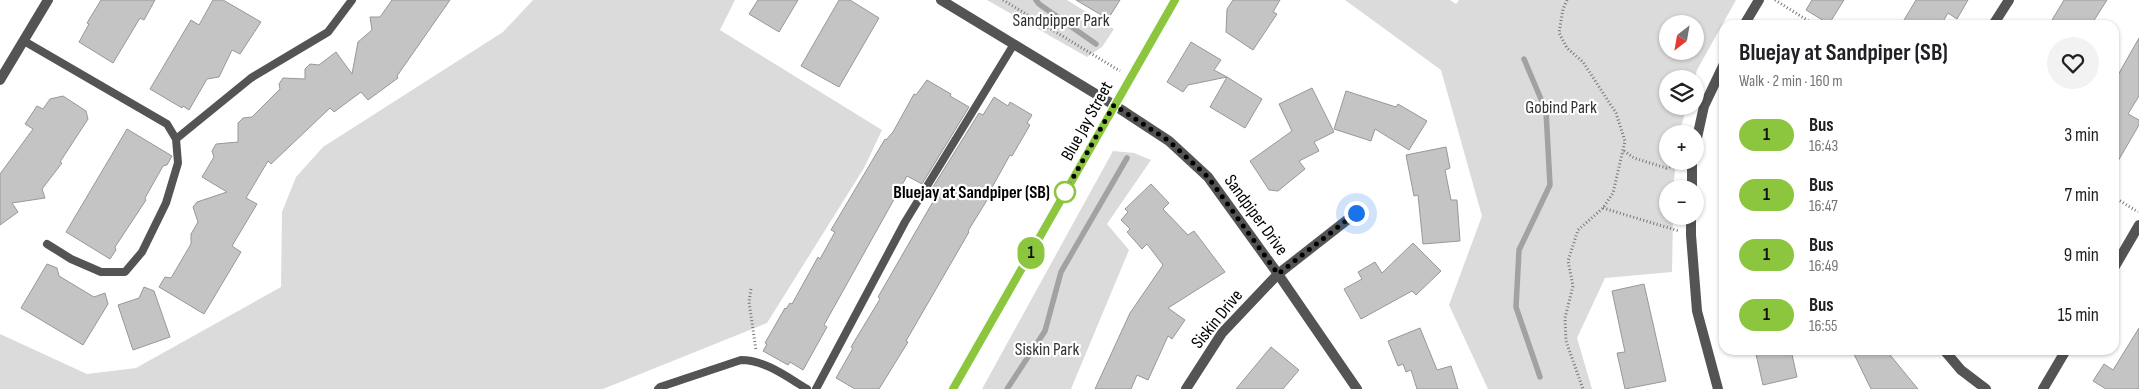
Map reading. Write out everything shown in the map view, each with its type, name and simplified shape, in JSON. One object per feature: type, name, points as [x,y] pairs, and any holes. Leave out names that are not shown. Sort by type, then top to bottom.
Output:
[{"type":"street","points":[[0,80],[48,0]]},
{"type":"street","name":"Sandpiper Drive","points":[[941,0],[1114,105],[1169,141],[1208,177],[1357,389]]},
{"type":"street","name":"Blue Jay Street","points":[[953,389],[1175,0]]},
{"type":"street","points":[[1747,20],[1759,0]]},
{"type":"street","points":[[1996,20],[2009,0]]},
{"type":"street","points":[[1700,125],[1704,106],[1719,74]]},
{"type":"street","name":"Siskin Drive","points":[[1186,389],[1222,333],[1278,274],[1356,213]]},
{"type":"street","points":[[1691,225],[1697,311],[1718,389]]},
{"type":"street","points":[[2119,259],[2139,225]]},
{"type":"street","points":[[1948,355],[1961,370],[1986,389]]},
{"type":"street","points":[[2043,389],[2063,355]]},
{"type":"lane","points":[[176,138],[251,78],[328,32],[352,0]]},
{"type":"lane","points":[[24,41],[167,124],[176,138],[178,163],[166,203],[142,252],[125,272],[101,272],[71,259],[47,244]]},
{"type":"lane","points":[[816,389],[905,222],[1014,44]]},
{"type":"lane","points":[[658,389],[741,360],[758,362],[807,389]]},
{"type":"path","points":[[1003,0],[1130,77]]},
{"type":"path","points":[[1567,0],[1563,9],[1559,33],[1567,48],[1583,62],[1616,113],[1625,140],[1613,193],[1603,208],[1578,230],[1568,261],[1573,286],[1565,318],[1566,341],[1582,389]]},
{"type":"path","points":[[1775,0],[1807,20]]},
{"type":"path","points":[[1624,151],[1634,158],[1659,166]]},
{"type":"path","points":[[2119,200],[2139,212]]},
{"type":"path","points":[[1603,208],[1691,235]]},
{"type":"path","points":[[751,289],[749,302],[752,336],[758,362]]},
{"type":"green space","points":[[533,0],[735,0],[720,30],[882,130],[864,168],[767,323],[603,389],[0,389],[0,334],[87,374],[136,368],[281,287],[282,212],[296,177],[323,147],[503,32]]},
{"type":"green space","name":"Sandpipper Park","points":[[987,0],[1067,0],[1114,29],[1102,47],[1087,57]]},
{"type":"green space","name":"Gobind Park","points":[[1345,0],[1450,0],[1456,4],[1459,0],[1736,0],[1725,20],[1719,20],[1719,31],[1704,57],[1704,15],[1659,15],[1659,60],[1703,60],[1697,70],[1659,70],[1659,115],[1684,115],[1682,125],[1659,125],[1659,170],[1675,170],[1674,180],[1659,180],[1659,225],[1673,225],[1672,272],[1605,278],[1577,338],[1592,389],[1488,389],[1449,305],[1482,216],[1441,70]]},
{"type":"green space","name":"Siskin Park","points":[[1113,151],[1134,153],[1151,160],[1107,224],[1129,250],[1071,389],[982,389]]},
{"type":"building","points":[[101,0],[155,0],[144,20],[140,18],[113,63],[79,42],[89,24],[87,23]]},
{"type":"building","points":[[213,0],[223,0],[261,22],[240,54],[232,50],[219,77],[207,79],[189,110],[183,106],[182,108],[150,89],[191,20],[199,25]]},
{"type":"building","points":[[392,0],[450,0],[397,76],[398,78],[368,100],[361,92],[334,112],[330,108],[271,164],[268,161],[246,198],[257,204],[232,246],[241,252],[204,314],[159,287],[165,277],[171,278],[191,244],[191,234],[198,222],[193,207],[197,202],[227,192],[202,177],[214,157],[212,151],[216,144],[238,142],[238,123],[243,118],[252,117],[280,89],[279,84],[283,78],[305,79],[305,69],[310,64],[319,65],[336,52],[352,74],[358,42],[372,30],[370,17],[380,17]]},
{"type":"building","points":[[758,0],[798,0],[779,32],[749,14]]},
{"type":"building","points":[[839,0],[850,0],[879,18],[839,87],[801,66]]},
{"type":"building","points":[[1076,0],[1120,0],[1108,19]]},
{"type":"building","points":[[1233,0],[1280,0],[1273,12],[1277,14],[1253,50],[1226,32],[1227,9]]},
{"type":"building","points":[[1812,0],[1844,0],[1832,20],[1822,20],[1806,10]]},
{"type":"building","points":[[1916,0],[1968,0],[1957,19],[1948,13],[1944,20],[1904,20]]},
{"type":"building","points":[[2064,0],[2107,0],[2094,20],[2052,20]]},
{"type":"building","points":[[2139,38],[2139,96],[2128,114],[2139,120],[2139,125],[2119,159],[2119,73]]},
{"type":"building","points":[[1191,42],[1221,60],[1214,70],[1227,77],[1188,85],[1183,92],[1167,82]]},
{"type":"building","points":[[1227,77],[1262,99],[1245,128],[1210,107]]},
{"type":"building","points":[[927,80],[969,107],[922,184],[907,176],[824,325],[827,327],[803,370],[790,362],[788,365],[763,351],[767,344],[765,343],[785,308],[790,303],[792,304],[818,257],[820,259],[835,232],[831,230],[885,139],[893,132],[914,94],[916,95]]},
{"type":"building","points":[[1312,88],[1334,132],[1314,142],[1319,151],[1299,161],[1305,169],[1278,191],[1269,190],[1250,161],[1292,131],[1279,104]]},
{"type":"building","points":[[1346,91],[1396,107],[1398,104],[1427,121],[1409,150],[1375,129],[1371,141],[1334,129]]},
{"type":"building","points":[[63,96],[86,111],[88,119],[60,162],[62,163],[42,189],[45,198],[12,203],[18,212],[0,225],[0,174],[33,129],[25,124],[37,106],[43,109],[50,99]]},
{"type":"building","points":[[994,97],[1008,106],[1010,102],[1032,115],[1027,123],[1030,125],[1012,156],[1010,155],[990,191],[992,192],[906,341],[908,342],[879,389],[855,389],[836,378],[853,348],[851,347],[880,299],[878,297],[938,193],[931,190],[979,113],[983,115]]},
{"type":"building","points":[[127,129],[172,156],[167,165],[163,166],[145,198],[146,200],[115,247],[116,250],[110,259],[66,232]]},
{"type":"building","points":[[1446,147],[1450,168],[1445,170],[1451,200],[1457,200],[1460,241],[1423,244],[1418,195],[1414,196],[1406,155]]},
{"type":"building","points":[[1151,184],[1169,203],[1163,209],[1188,235],[1194,231],[1225,272],[1168,308],[1185,320],[1172,339],[1168,336],[1148,380],[1137,375],[1131,389],[1095,389],[1130,313],[1163,265],[1147,244],[1142,249],[1127,232],[1130,229],[1121,220],[1128,212],[1125,209]]},
{"type":"building","points":[[1413,243],[1441,271],[1416,295],[1412,291],[1361,319],[1344,289],[1362,279],[1358,272],[1375,262],[1382,273]]},
{"type":"building","points":[[47,264],[57,268],[59,276],[94,297],[105,293],[108,304],[83,345],[21,308]]},
{"type":"building","points":[[1644,284],[1666,381],[1625,389],[1617,353],[1625,352],[1612,291]]},
{"type":"building","points":[[144,287],[154,291],[170,337],[133,350],[118,305],[139,298]]},
{"type":"building","points":[[1420,328],[1437,370],[1451,366],[1458,389],[1417,389],[1411,370],[1406,372],[1403,364],[1398,366],[1388,341]]},
{"type":"building","points":[[2139,328],[2139,389],[2106,389],[2093,381],[2104,364],[2113,370]]},
{"type":"building","points":[[1271,347],[1299,370],[1283,389],[1236,389]]},
{"type":"building","points":[[1756,355],[1792,355],[1797,377],[1763,385]]},
{"type":"building","points":[[1854,355],[1890,355],[1918,389],[1871,389]]},
{"type":"waterway","points":[[1036,0],[1096,44]]},
{"type":"waterway","points":[[1524,59],[1546,111],[1550,185],[1519,250],[1516,307],[1540,377]]},
{"type":"waterway","points":[[1007,389],[1045,331],[1061,272],[1127,158]]},
{"type":"bus line","name":"1","points":[[953,389],[1175,0]]},
{"type":"place","name":"Bluejay at Sandpiper (SB)","points":[[1065,192]]},
{"type":"route","points":[[1065,192],[1114,105],[1169,141],[1208,177],[1278,274],[1356,213]]}]
